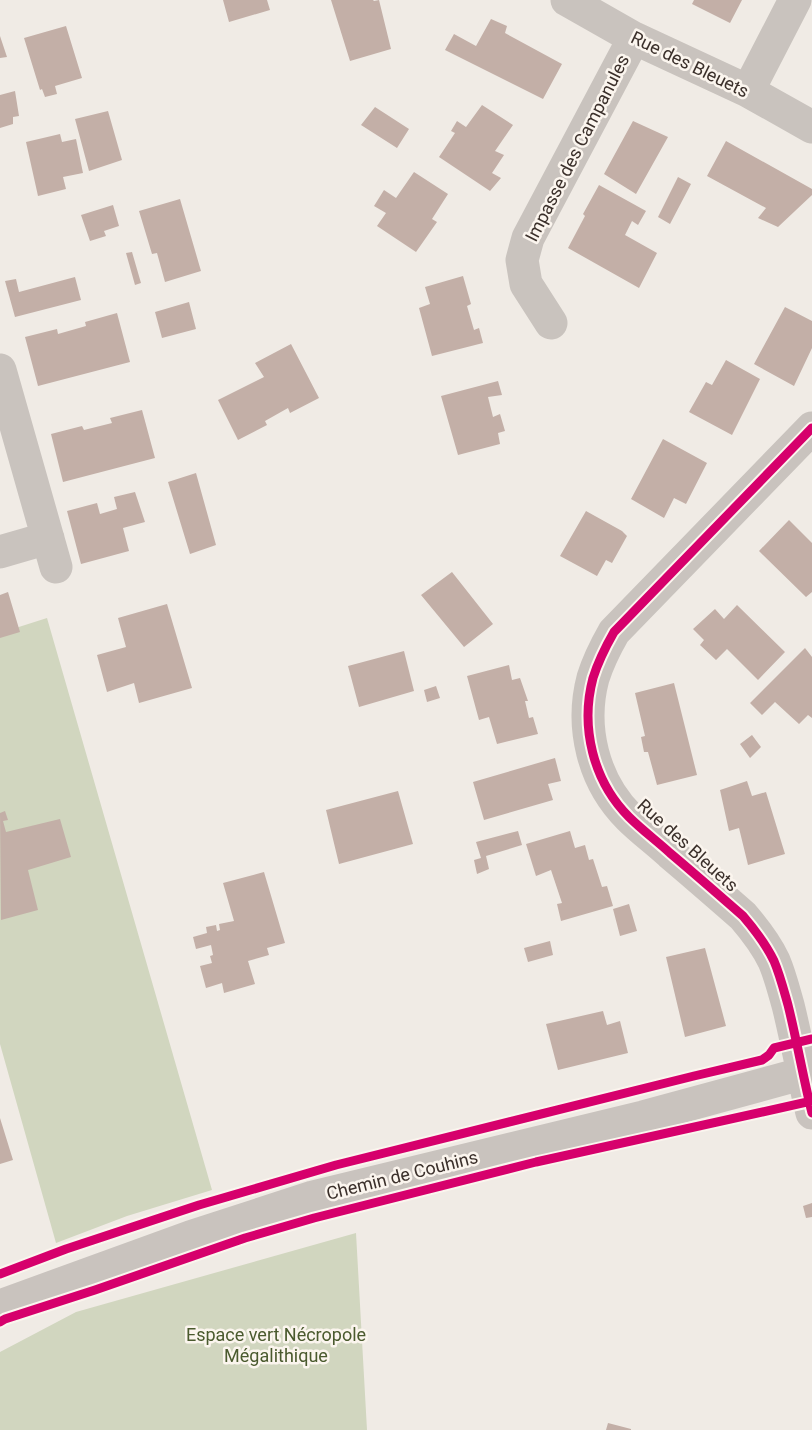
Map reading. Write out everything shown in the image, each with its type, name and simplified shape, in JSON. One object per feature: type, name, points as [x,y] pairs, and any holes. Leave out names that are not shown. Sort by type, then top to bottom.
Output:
[{"type":"street","name":"Rue des Bleuets","points":[[567,0],[634,38],[748,91],[812,127]]},
{"type":"street","points":[[748,91],[795,0]]},
{"type":"street","name":"Impasse des Campanules","points":[[551,323],[526,284],[522,260],[528,238],[634,38]]},
{"type":"street","points":[[0,370],[52,552],[0,552]]},
{"type":"street","name":"Rue des Bleuets","points":[[806,448],[614,632],[593,678],[589,706],[589,737],[595,766],[610,792],[628,816],[743,916],[758,934],[775,963],[807,1072],[812,1113]]},
{"type":"street","name":"Chemin de Couhins","points":[[0,1306],[190,1237],[313,1197],[643,1117],[807,1072]]},
{"type":"green space","points":[[47,618],[212,1190],[127,1216],[56,1243],[0,1044],[0,633]]},
{"type":"green space","name":"Espace vert Nécropole Mégalithique","points":[[356,1233],[367,1430],[0,1430],[0,1352],[76,1312]]},
{"type":"building","points":[[223,0],[267,0],[270,10],[229,22]]},
{"type":"building","points":[[331,0],[379,0],[391,49],[350,61]]},
{"type":"building","points":[[694,0],[742,0],[730,23],[692,4]]},
{"type":"building","points":[[491,19],[507,26],[505,33],[562,64],[543,99],[445,50],[454,34],[476,46]]},
{"type":"building","points":[[66,26],[82,78],[55,86],[57,94],[45,97],[42,89],[40,90],[24,38]]},
{"type":"building","points":[[0,36],[7,57],[0,58]]},
{"type":"building","points":[[15,91],[19,116],[13,117],[13,124],[0,128],[0,95]]},
{"type":"building","points":[[482,105],[513,125],[495,151],[504,155],[492,173],[501,178],[490,191],[439,157],[455,133],[451,131],[457,121],[466,127]]},
{"type":"building","points":[[375,107],[409,129],[397,148],[361,125]]},
{"type":"building","points":[[108,111],[122,160],[89,171],[75,119]]},
{"type":"building","points":[[633,121],[668,137],[636,194],[604,174]]},
{"type":"building","points":[[60,134],[62,142],[76,139],[83,173],[63,177],[66,189],[38,196],[26,142]]},
{"type":"building","points":[[726,141],[812,189],[812,195],[778,227],[758,218],[766,208],[707,176]]},
{"type":"building","points":[[414,172],[448,194],[432,219],[437,222],[416,252],[377,226],[386,213],[374,206],[384,190],[396,198]]},
{"type":"building","points":[[678,177],[691,184],[670,224],[658,217]]},
{"type":"building","points":[[599,185],[646,211],[638,225],[632,221],[625,235],[657,253],[639,288],[568,248]]},
{"type":"building","points":[[180,199],[201,271],[165,282],[157,253],[152,254],[139,211]]},
{"type":"building","points":[[113,205],[119,226],[104,231],[106,236],[90,241],[81,215]]},
{"type":"building","points":[[132,252],[141,283],[135,285],[126,253]]},
{"type":"building","points":[[463,276],[471,304],[467,306],[474,330],[479,328],[483,343],[432,356],[419,308],[430,304],[425,287]]},
{"type":"building","points":[[75,277],[81,300],[15,317],[5,281],[16,279],[19,292]]},
{"type":"building","points":[[189,302],[196,329],[162,338],[155,312]]},
{"type":"building","points":[[785,307],[812,321],[812,348],[794,386],[754,364]]},
{"type":"building","points":[[117,313],[130,362],[38,386],[25,337],[57,329],[58,334],[86,326],[85,322]]},
{"type":"building","points":[[291,344],[319,398],[290,413],[288,408],[265,421],[267,425],[238,440],[218,400],[264,377],[255,363]]},
{"type":"building","points":[[726,360],[760,379],[732,435],[689,412],[706,382],[712,385]]},
{"type":"building","points":[[498,381],[502,395],[488,397],[493,417],[500,414],[505,431],[498,433],[500,444],[458,455],[441,396]]},
{"type":"building","points":[[142,410],[155,458],[63,482],[51,434],[82,426],[84,430],[112,423],[110,418]]},
{"type":"building","points":[[663,439],[707,463],[686,504],[674,498],[664,518],[631,499]]},
{"type":"building","points":[[196,473],[216,545],[190,554],[168,482]]},
{"type":"building","points":[[135,492],[145,522],[123,528],[129,551],[81,564],[67,511],[97,503],[100,514],[117,509],[114,497]]},
{"type":"building","points":[[586,511],[627,536],[612,563],[606,560],[597,576],[560,556]]},
{"type":"building","points":[[789,520],[812,543],[812,592],[806,597],[759,551]]},
{"type":"building","points":[[452,572],[493,624],[464,647],[421,595]]},
{"type":"building","points":[[8,592],[20,632],[0,638],[0,595]]},
{"type":"building","points":[[167,604],[192,688],[139,703],[134,683],[107,692],[97,655],[126,647],[118,618]]},
{"type":"building","points":[[737,605],[785,652],[758,680],[727,649],[716,660],[700,645],[704,640],[693,629],[715,609],[724,619]]},
{"type":"building","points":[[805,648],[812,657],[812,718],[808,715],[799,724],[775,702],[762,715],[750,703]]},
{"type":"building","points":[[404,651],[414,691],[359,707],[348,666]]},
{"type":"building","points":[[509,665],[512,680],[520,678],[528,701],[525,701],[529,718],[533,717],[538,734],[497,744],[489,717],[479,720],[467,676]]},
{"type":"building","points":[[674,683],[697,775],[657,785],[648,752],[644,752],[641,737],[645,736],[635,693]]},
{"type":"building","points":[[436,686],[440,698],[427,702],[424,690]]},
{"type":"building","points":[[752,735],[761,747],[750,758],[740,744]]},
{"type":"building","points":[[555,758],[561,781],[548,784],[553,800],[484,820],[473,782]]},
{"type":"building","points":[[747,781],[752,796],[766,792],[785,854],[748,865],[739,828],[729,831],[720,790]]},
{"type":"building","points":[[398,791],[413,844],[339,864],[326,810]]},
{"type":"building","points":[[5,811],[8,820],[3,821],[6,832],[60,819],[71,857],[28,870],[38,910],[1,920],[0,813]]},
{"type":"building","points":[[518,831],[522,845],[486,856],[489,869],[477,874],[474,860],[481,858],[476,842]]},
{"type":"building","points":[[570,831],[575,848],[585,845],[589,860],[593,859],[602,887],[607,886],[613,906],[561,921],[557,904],[562,903],[551,870],[536,876],[526,844]]},
{"type":"building","points":[[264,872],[285,943],[267,948],[269,955],[248,961],[255,984],[224,993],[222,983],[206,988],[200,966],[212,963],[211,945],[196,949],[193,937],[207,933],[206,927],[216,925],[217,931],[220,930],[219,924],[234,921],[223,883]]},
{"type":"building","points":[[629,904],[637,931],[620,936],[613,909]]},
{"type":"building","points":[[550,941],[553,955],[528,962],[524,948]]},
{"type":"building","points":[[705,948],[726,1026],[685,1037],[666,957]]},
{"type":"building","points":[[603,1011],[607,1025],[620,1021],[628,1053],[558,1070],[546,1024]]},
{"type":"building","points":[[0,1118],[13,1160],[0,1164]]},
{"type":"building","points":[[812,1203],[812,1217],[806,1218],[803,1206]]},
{"type":"building","points":[[608,1423],[631,1429],[631,1430],[606,1430]]},
{"type":"cycle path","points":[[812,428],[614,632],[593,678],[588,715],[589,734],[598,770],[617,803],[639,826],[743,916],[771,955],[788,1005],[812,1113]]},
{"type":"cycle path","points":[[0,1274],[66,1249],[199,1205],[336,1165],[762,1060],[774,1048],[812,1039]]},
{"type":"cycle path","points":[[0,1322],[245,1238],[314,1218],[536,1162],[812,1101]]}]
